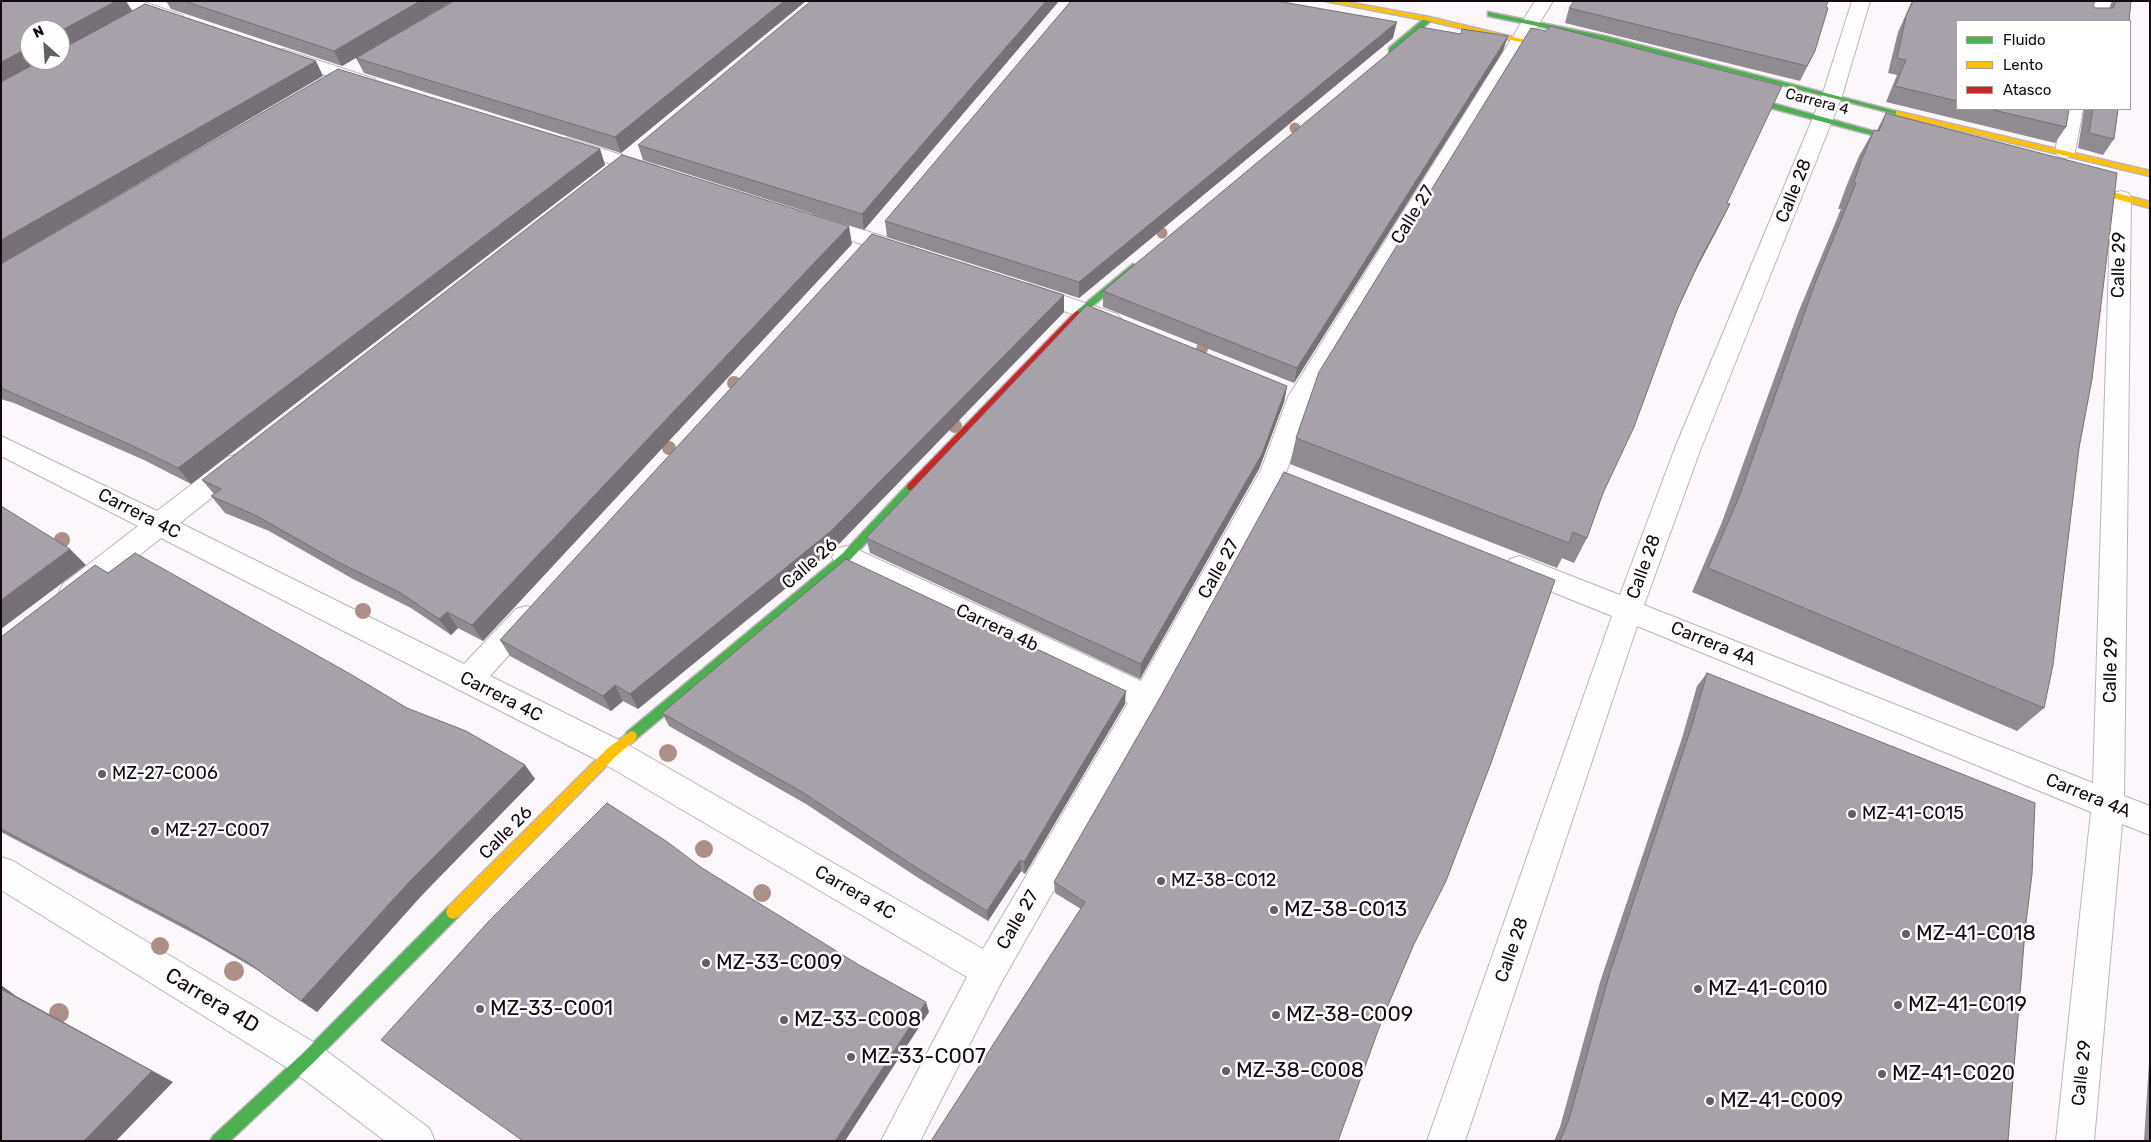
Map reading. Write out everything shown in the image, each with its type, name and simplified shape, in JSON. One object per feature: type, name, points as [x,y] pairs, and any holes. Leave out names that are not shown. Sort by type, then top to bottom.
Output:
[{"type":"main road","name":"Carrera 4","points":[[1328,1],[1429,19],[1526,30],[1828,108],[1919,144]]},
{"type":"main road","name":"Carrera 4","points":[[1476,11],[1526,30],[1569,51]]},
{"type":"main road","points":[[1384,57],[1429,19]]},
{"type":"main road","name":"Carrera 4","points":[[1728,94],[1828,108],[2066,152],[2150,174]]},
{"type":"main road","points":[[2063,182],[2150,205]]},
{"type":"main road","name":"Calle 26","points":[[218,1141],[307,1059],[612,752],[846,557],[1083,309],[1143,258]]},
{"type":"street","points":[[123,1],[189,23]]},
{"type":"street","points":[[136,20],[171,1]]},
{"type":"street","name":"Calle 27","points":[[900,1141],[989,971],[1147,698],[1288,476],[1291,394],[1544,1]]},
{"type":"street","name":"Calle 28","points":[[1446,1141],[1628,610],[1688,448],[1828,108],[1861,1]]},
{"type":"street","points":[[2094,20],[2103,1]]},
{"type":"street","points":[[262,48],[381,87]]},
{"type":"street","points":[[326,85],[369,60]]},
{"type":"street","points":[[2066,152],[2073,110]]},
{"type":"street","points":[[550,139],[670,176]]},
{"type":"street","points":[[602,181],[648,144]]},
{"type":"street","name":"Calle 29","points":[[2075,1141],[2108,804],[2121,197]]},
{"type":"street","points":[[797,216],[926,258]]},
{"type":"street","points":[[1009,285],[1083,309],[1128,327]]},
{"type":"street","name":"Carrera 4C","points":[[1,445],[612,752],[989,971]]},
{"type":"street","points":[[54,607],[254,450]]},
{"type":"street","name":"Carrera 4A","points":[[1492,556],[2150,822]]},
{"type":"street","name":"Carrera 4b","points":[[846,557],[1147,698]]},
{"type":"street","points":[[468,680],[542,600]]},
{"type":"street","name":"Carrera 4D","points":[[1,872],[307,1059],[416,1141]]},
{"type":"building","points":[[1,1],[116,1],[70,26],[70,20],[20,20],[20,52],[1,62]]},
{"type":"building","points":[[184,1],[420,1],[334,51]]},
{"type":"building","points":[[454,1],[784,1],[615,137],[356,58]]},
{"type":"building","points":[[811,1],[1046,1],[862,214],[638,145]]},
{"type":"building","points":[[1071,1],[1277,1],[1397,22],[1079,282],[885,221]]},
{"type":"building","points":[[1574,1],[1828,1],[1826,7],[1828,8],[1815,51],[1807,66],[1569,8]]},
{"type":"building","points":[[1913,1],[2095,1],[2093,5],[2095,8],[2113,8],[2116,1],[2131,1],[2129,20],[1956,20],[1956,101],[1895,86],[1906,60],[1897,58],[1906,16]]},
{"type":"building","points":[[145,4],[316,61],[1,240],[1,82],[23,70],[70,70],[70,45]]},
{"type":"building","points":[[1550,26],[1782,86],[1727,203],[1730,204],[1701,258],[1677,310],[1634,427],[1603,493],[1587,538],[1573,532],[1569,543],[1296,438],[1319,372],[1531,28],[1546,31]]},
{"type":"building","points":[[1420,27],[1461,34],[1462,29],[1508,36],[1297,368],[1103,291]]},
{"type":"building","points":[[338,69],[600,149],[178,468],[131,445],[1,388],[1,264]]},
{"type":"building","points":[[1993,110],[2069,110],[2066,127]]},
{"type":"building","points":[[2093,110],[2118,110],[2114,139],[2089,133]]},
{"type":"building","points":[[1886,113],[2117,173],[2092,379],[2079,448],[2053,665],[2044,708],[1708,568],[1739,497],[1814,286],[1856,183],[1854,182],[1861,161],[1874,130],[1879,131]]},
{"type":"building","points":[[622,155],[849,226],[472,625],[447,612],[439,619],[399,592],[340,563],[255,515],[211,496],[221,489],[202,480]]},
{"type":"building","points":[[872,234],[1064,295],[831,531],[630,694],[615,685],[603,696],[500,640]]},
{"type":"building","points":[[1087,305],[1287,386],[1262,454],[1141,664],[866,538]]},
{"type":"building","points":[[1284,472],[1555,580],[1491,763],[1446,881],[1414,944],[1383,1017],[1338,1141],[931,1141],[1085,902],[1054,882],[1161,696]]},
{"type":"building","points":[[1,506],[70,549],[1,600]]},
{"type":"building","points":[[135,553],[407,708],[466,731],[525,765],[410,881],[301,1001],[247,962],[187,927],[1,829],[1,637],[95,565],[108,573]]},
{"type":"building","points":[[846,559],[1126,691],[1024,862],[1020,860],[987,911],[917,868],[802,792],[662,713]]},
{"type":"building","points":[[1707,673],[2035,803],[2032,874],[2025,931],[2008,1141],[1560,1141],[1569,1119],[1610,972],[1692,725]]},
{"type":"building","points":[[607,803],[666,841],[702,868],[859,965],[926,1002],[835,1141],[523,1141],[381,1040],[489,921]]},
{"type":"building","points":[[1,989],[152,1071],[84,1141],[1,1141]]},
{"type":"traffic: fast","points":[[1491,14],[1605,38],[1899,113]]},
{"type":"traffic: fast","points":[[1392,50],[1429,19]]},
{"type":"traffic: fast","points":[[1736,96],[1909,142]]},
{"type":"traffic: fast","points":[[1078,314],[1133,267]]},
{"type":"traffic: fast","points":[[631,736],[846,557],[912,487]]},
{"type":"traffic: fast","points":[[218,1141],[307,1059],[453,912]]},
{"type":"traffic: slow","points":[[1328,1],[1429,19],[1559,49]]},
{"type":"traffic: slow","points":[[1899,113],[2150,174]]},
{"type":"traffic: slow","points":[[2079,186],[2150,205]]},
{"type":"traffic: slow","points":[[453,912],[612,752],[631,736]]},
{"type":"traffic: jam","points":[[912,487],[1078,314]]},
{"type":"place","name":"MZ-27-C006","points":[[102,774]]},
{"type":"place","name":"MZ-41-C015","points":[[1852,814]]},
{"type":"place","name":"MZ-27-C007","points":[[155,831]]},
{"type":"place","name":"MZ-38-C012","points":[[1161,881]]},
{"type":"place","name":"MZ-38-C013","points":[[1274,910]]},
{"type":"place","name":"MZ-41-C018","points":[[1906,934]]},
{"type":"place","name":"MZ-33-C009","points":[[706,963]]},
{"type":"place","name":"MZ-41-C010","points":[[1698,989]]},
{"type":"place","name":"MZ-41-C019","points":[[1898,1005]]},
{"type":"place","name":"MZ-33-C001","points":[[480,1009]]},
{"type":"place","name":"MZ-38-C009","points":[[1276,1015]]},
{"type":"place","name":"MZ-33-C008","points":[[784,1020]]},
{"type":"place","name":"MZ-33-C007","points":[[851,1057]]},
{"type":"place","name":"MZ-38-C008","points":[[1226,1071]]},
{"type":"place","name":"MZ-41-C020","points":[[1882,1074]]},
{"type":"place","name":"MZ-41-C009","points":[[1710,1101]]}]
